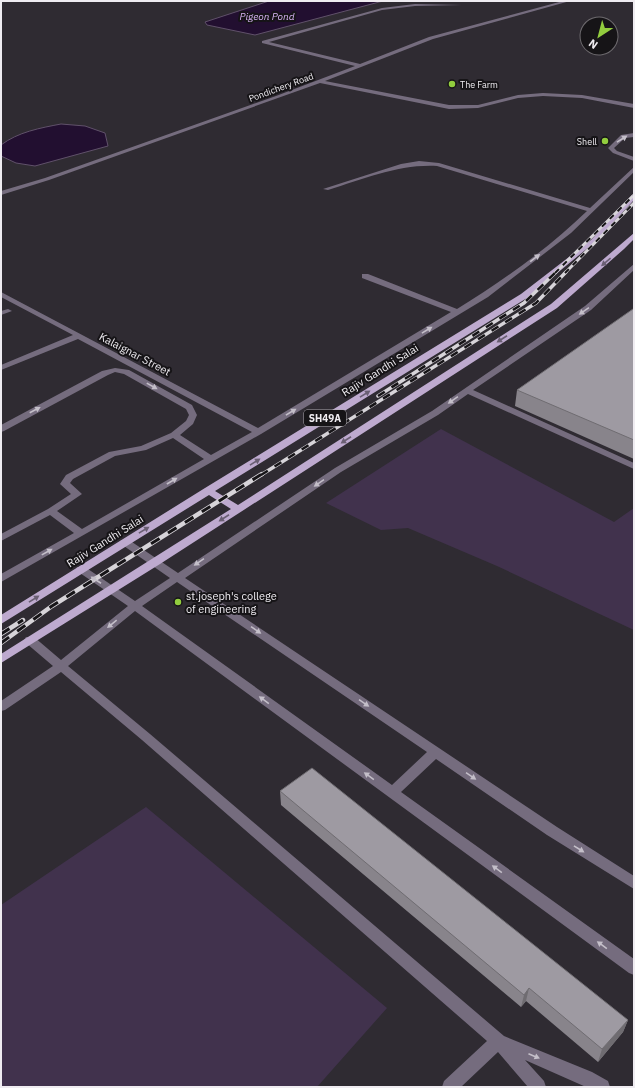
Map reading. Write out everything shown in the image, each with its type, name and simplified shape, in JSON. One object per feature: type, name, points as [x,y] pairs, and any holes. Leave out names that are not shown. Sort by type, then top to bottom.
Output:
[{"type":"main road","name":"Rajiv Gandhi Salai","points":[[1,620],[124,542],[524,296],[593,241],[634,196]]},
{"type":"main road","name":"SH49A","points":[[1,659],[156,562],[554,306],[622,248],[634,235]]},
{"type":"main road","points":[[208,490],[237,509]]},
{"type":"street","name":"Pondichery Road","points":[[1,193],[54,176],[320,81],[431,38],[568,1]]},
{"type":"street","points":[[359,65],[264,42],[382,9],[415,5],[460,5]]},
{"type":"street","points":[[320,81],[448,107],[466,108],[482,106],[529,95],[553,94],[574,95],[634,106]]},
{"type":"street","points":[[634,135],[623,136],[611,148],[615,152],[634,159]]},
{"type":"street","points":[[326,189],[403,165],[419,163],[437,164],[592,210]]},
{"type":"street","points":[[1,579],[258,432],[485,295],[569,232],[634,170]]},
{"type":"street","points":[[1,707],[61,665],[135,606],[178,576],[338,470],[435,413],[588,308],[634,266]]},
{"type":"street","points":[[365,276],[458,312]]},
{"type":"street","name":"Kalaignar Street","points":[[1,294],[258,432]]},
{"type":"street","points":[[1,368],[78,336]]},
{"type":"street","points":[[1,429],[105,373],[115,370],[126,372],[190,407],[193,415],[190,422],[174,435],[143,448],[112,454],[69,477],[65,484],[77,494],[51,511],[1,538]]},
{"type":"street","points":[[467,390],[634,466]]},
{"type":"street","points":[[174,435],[210,459]]},
{"type":"street","points":[[51,511],[81,533]]},
{"type":"street","points":[[124,542],[178,576],[552,831],[634,883]]},
{"type":"street","points":[[81,570],[135,606],[634,968]]},
{"type":"street","points":[[30,640],[146,737],[498,1041],[538,1087]]},
{"type":"street","points":[[392,793],[435,752]]},
{"type":"street","points":[[450,1087],[498,1041]]},
{"type":"street","points":[[498,1041],[586,1078],[602,1087]]},
{"type":"shaded area","points":[[441,429],[614,522],[634,508],[634,630],[497,566],[408,528],[381,530],[326,503]]},
{"type":"shaded area","points":[[146,807],[387,1008],[317,1087],[1,1087],[1,905]]},
{"type":"water","name":"Pigeon Pond","points":[[269,1],[383,1],[255,35],[207,25],[205,22]]},
{"type":"water","points":[[61,124],[85,126],[105,133],[108,146],[35,166],[16,163],[1,156],[1,145],[15,137],[37,129]]},
{"type":"building","points":[[633,309],[634,440],[517,390]]},
{"type":"building","points":[[312,768],[628,1020],[602,1049],[529,988],[524,995],[280,791]]},
{"type":"railway","points":[[555,273],[634,195]]},
{"type":"railway","points":[[565,273],[634,203]]},
{"type":"railway","points":[[378,396],[524,303],[556,272]]},
{"type":"railway","points":[[261,475],[536,303],[566,272]]},
{"type":"railway","points":[[1,643],[52,606],[262,474]]},
{"type":"railway","points":[[1,634],[23,620]]},
{"type":"place","name":"The Farm","points":[[452,84]]},
{"type":"place","name":"Shell","points":[[605,141]]},
{"type":"place","name":"st.joseph's college of engineering","points":[[178,602]]}]
